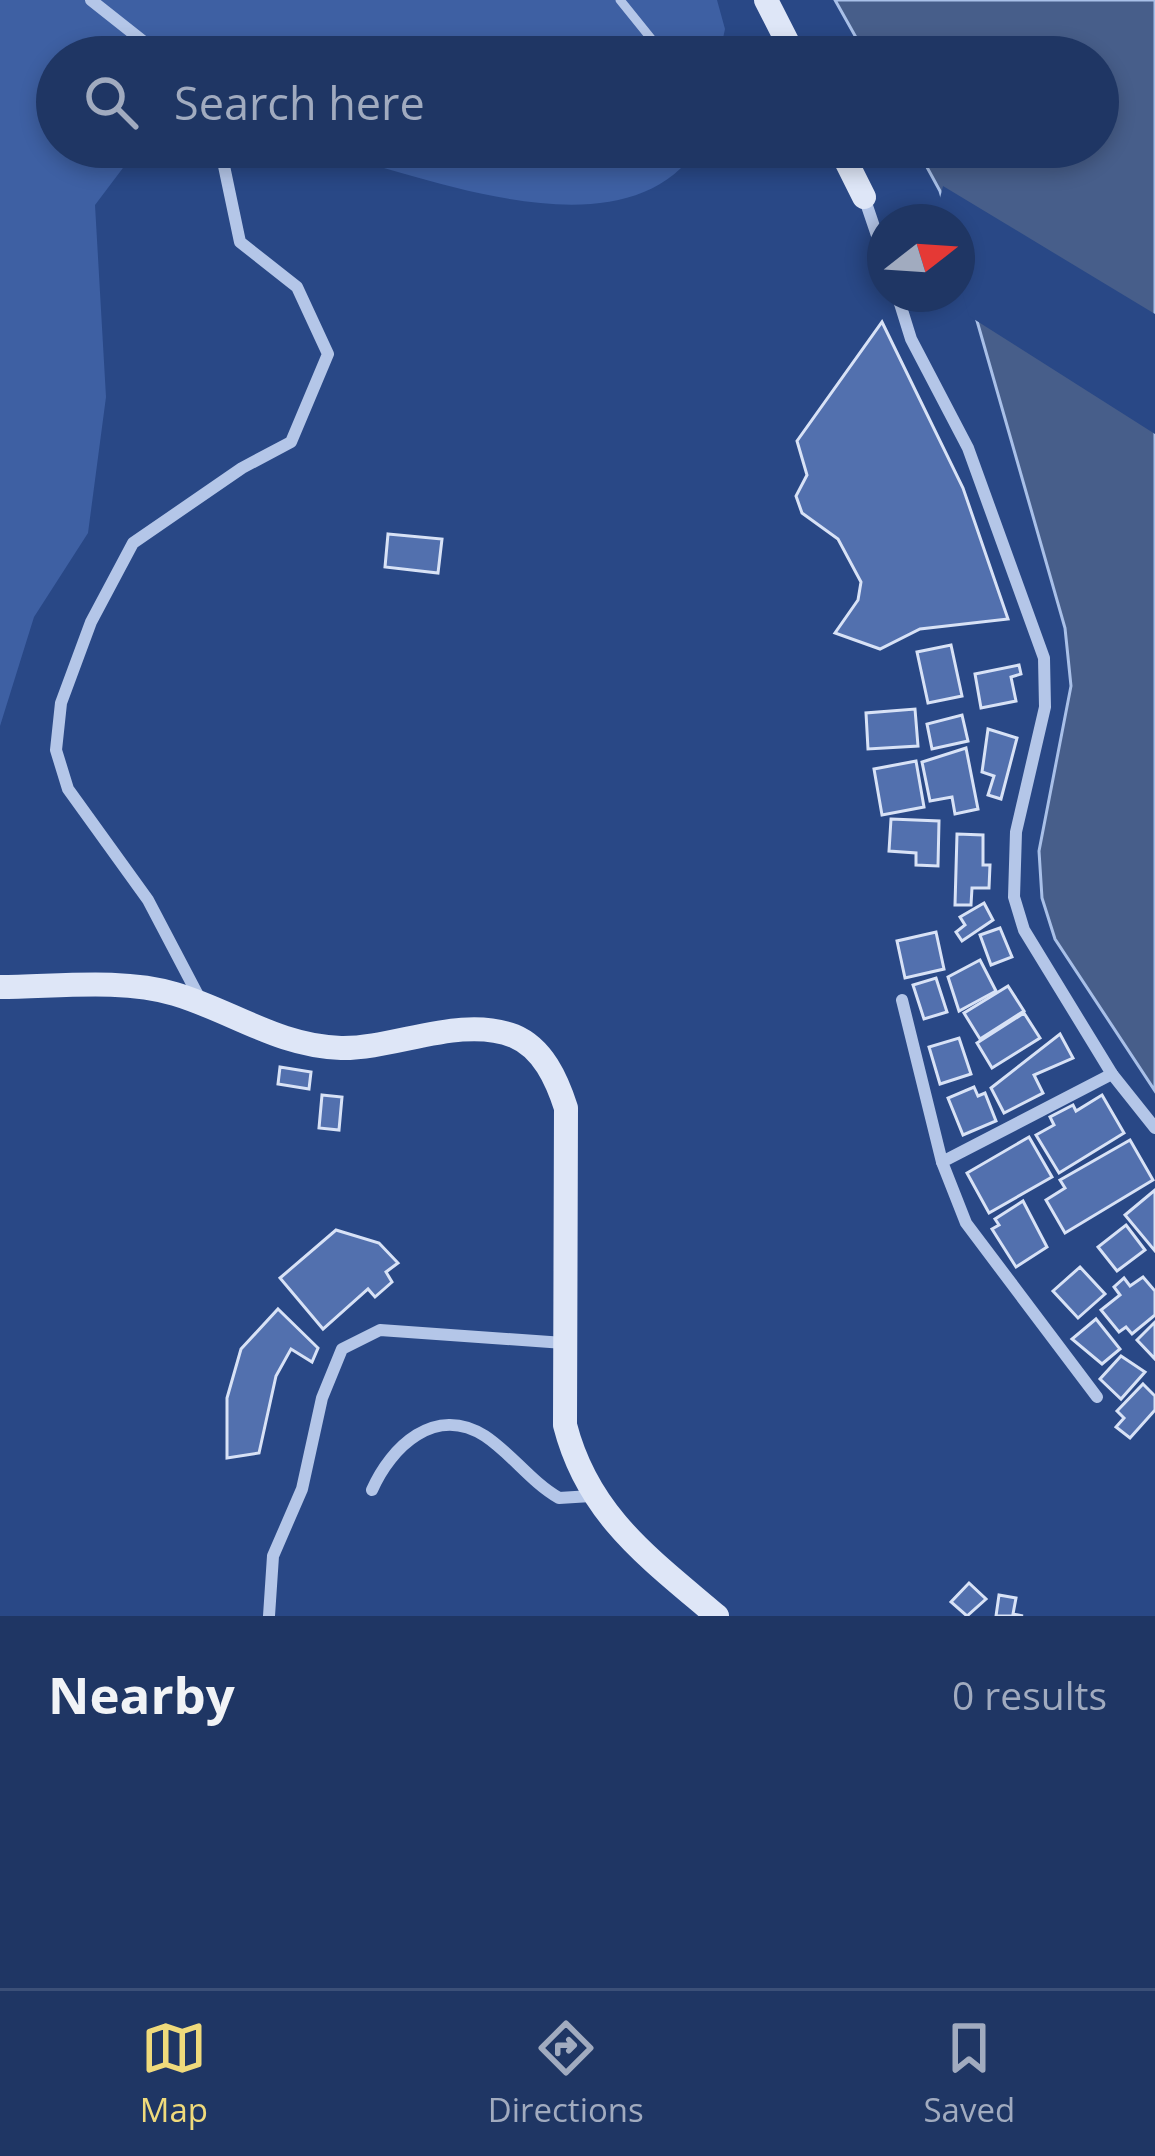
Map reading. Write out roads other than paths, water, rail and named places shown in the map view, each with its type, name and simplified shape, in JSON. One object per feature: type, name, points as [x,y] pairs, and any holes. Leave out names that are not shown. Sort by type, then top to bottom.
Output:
[{"type":"street","points":[[91,0],[136,36]]},
{"type":"street","points":[[766,0],[784,36]]},
{"type":"street","points":[[203,1006],[148,900],[68,789],[56,750],[61,703],[91,622],[133,543],[242,468],[291,442],[328,354],[297,286],[240,242],[224,168]]},
{"type":"street","points":[[850,168],[867,206]]},
{"type":"street","points":[[903,312],[911,339],[968,448],[1043,658],[1046,707],[1016,832],[1019,914],[1041,962],[1112,1074],[1155,1128]]},
{"type":"street","points":[[0,987],[173,993],[301,1043],[375,1047],[458,1031],[506,1033],[536,1051],[559,1086],[566,1108],[565,1425],[575,1464],[591,1496],[651,1559],[717,1616]]},
{"type":"street","points":[[902,1000],[943,1162],[966,1222],[1097,1397]]},
{"type":"street","points":[[943,1162],[1112,1074]]},
{"type":"street","points":[[268,1616],[273,1556],[302,1490],[322,1398],[342,1349],[380,1330],[566,1343]]},
{"type":"street","points":[[372,1490],[398,1445],[424,1431],[455,1426],[486,1437],[560,1498],[591,1496]]},
{"type":"lane","points":[[620,0],[649,36]]},
{"type":"lane","points":[[845,168],[852,173]]}]
